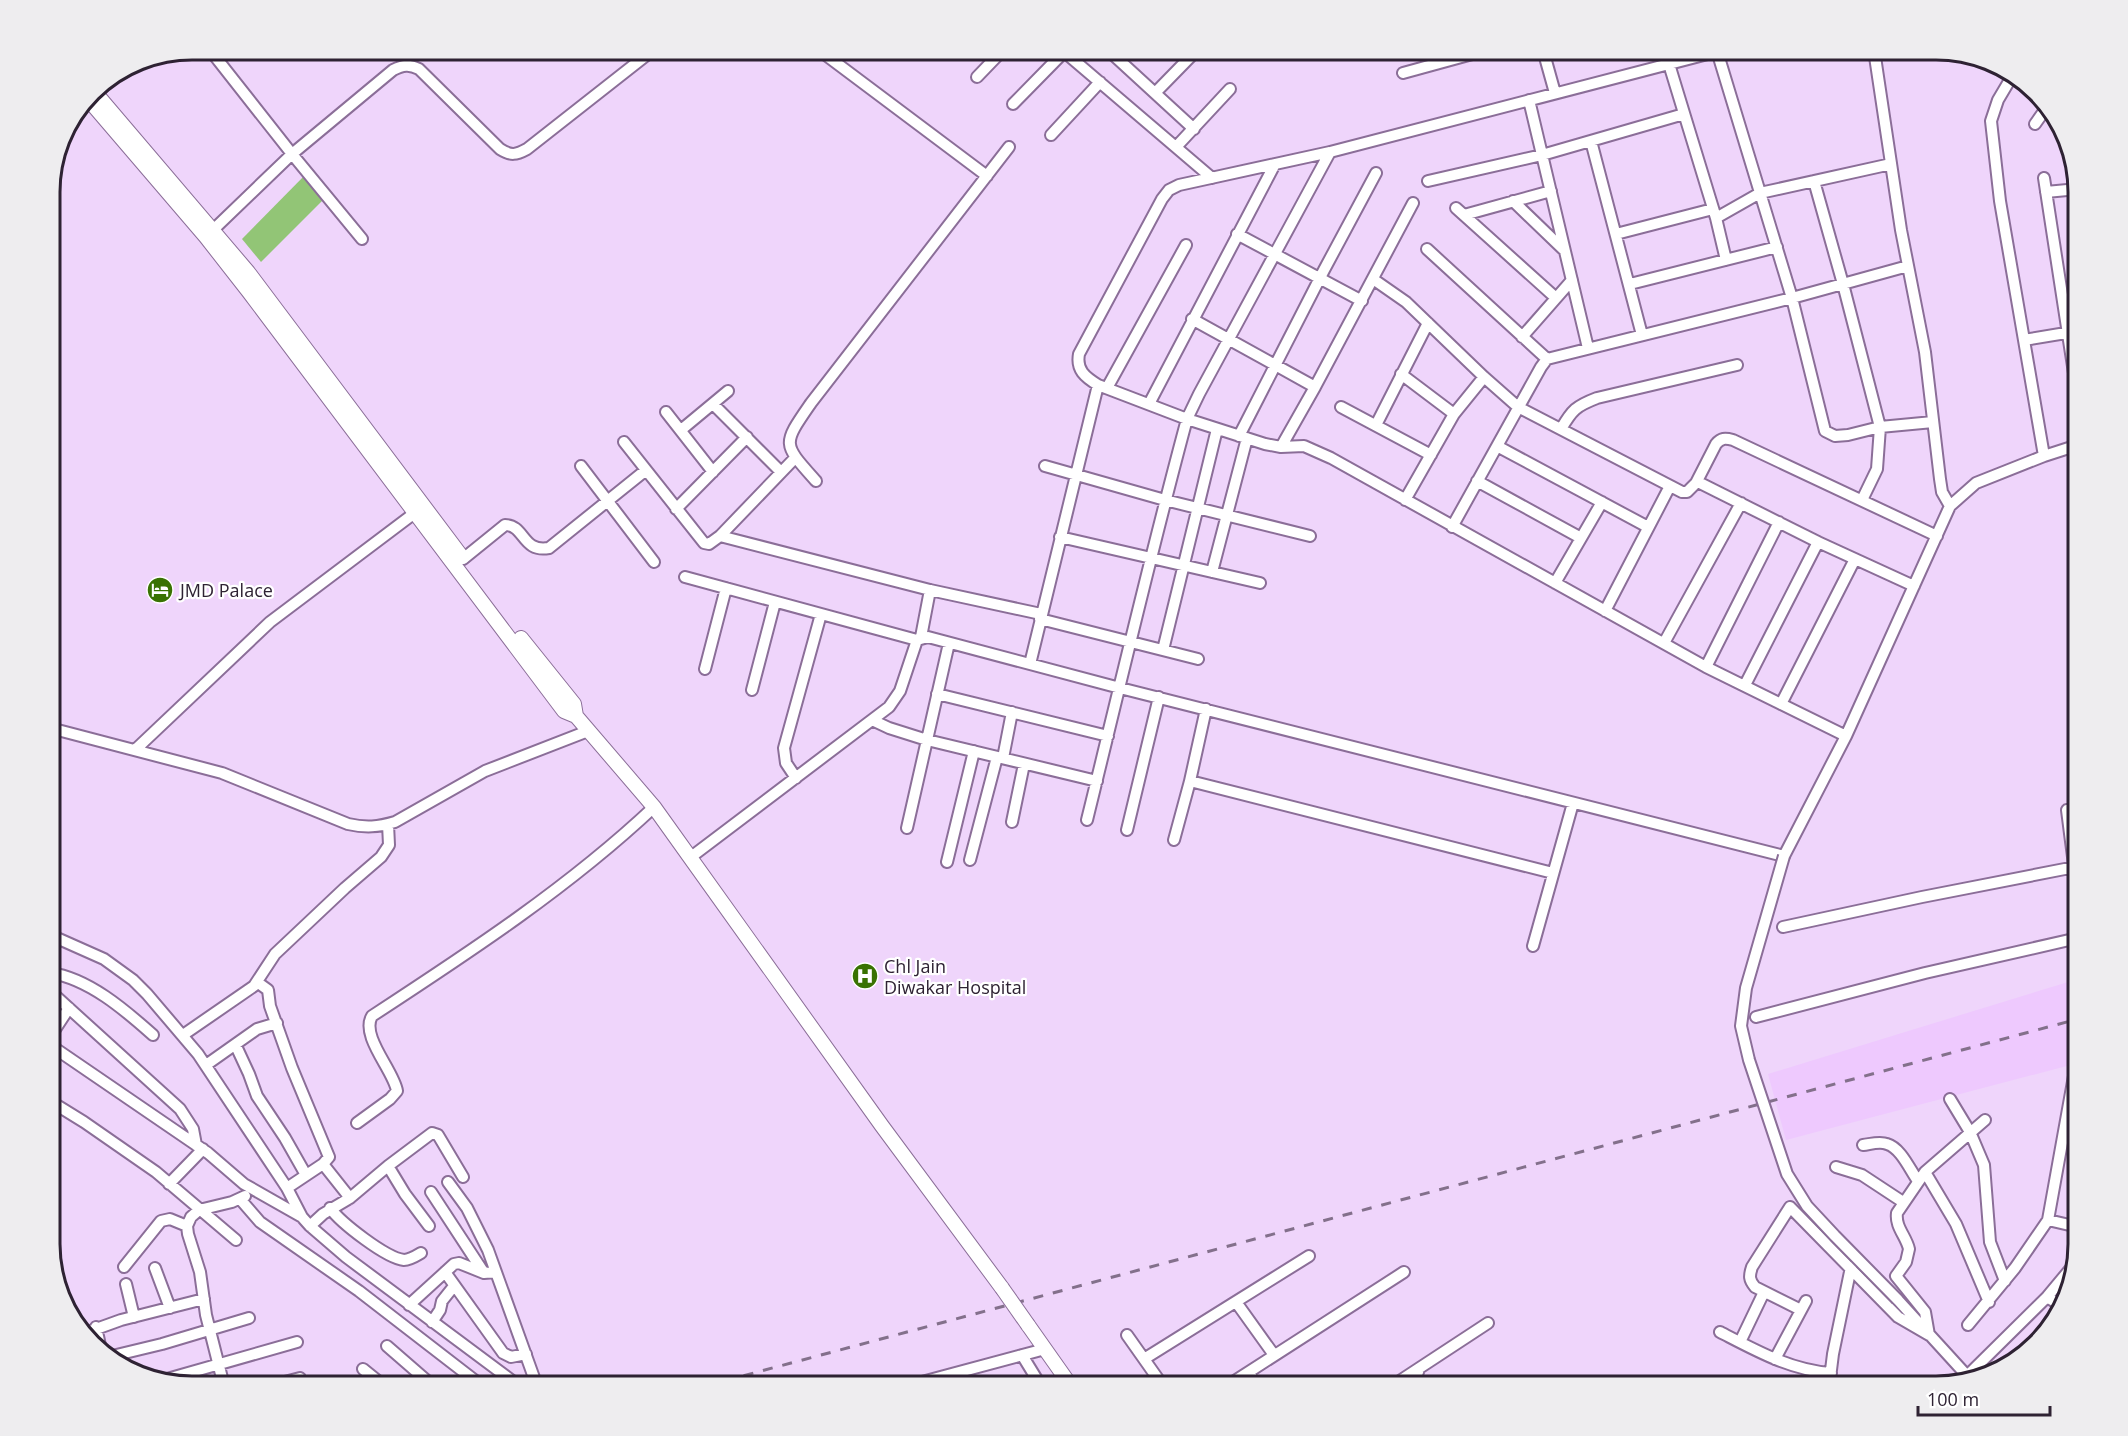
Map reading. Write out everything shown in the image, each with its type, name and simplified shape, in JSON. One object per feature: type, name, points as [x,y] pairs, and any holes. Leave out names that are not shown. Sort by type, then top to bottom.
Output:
[{"type":"main road","points":[[100,98],[249,272],[520,636],[574,704],[576,716]]},
{"type":"main road","points":[[93,105],[206,237],[416,512],[564,711],[576,716],[654,807],[1064,1376]]},
{"type":"street","points":[[218,60],[362,239]]},
{"type":"street","points":[[213,230],[292,154],[393,70],[411,65],[419,69],[500,149],[508,154],[516,155],[527,149],[640,60]]},
{"type":"street","points":[[832,60],[987,176]]},
{"type":"street","points":[[977,77],[993,60]]},
{"type":"street","points":[[1013,104],[1055,60]]},
{"type":"street","points":[[1075,60],[1212,178]]},
{"type":"street","points":[[1120,60],[1194,129]]},
{"type":"street","points":[[1155,93],[1187,60]]},
{"type":"street","points":[[1403,73],[1450,60]]},
{"type":"street","points":[[1545,60],[1555,93]]},
{"type":"street","points":[[1684,60],[1330,152],[1179,185],[1169,190],[1162,199],[1079,354],[1078,362],[1085,377],[1102,386],[1187,419],[1281,447],[1296,445],[1314,450],[1706,667],[1846,736]]},
{"type":"street","points":[[1723,60],[1792,298],[1825,431],[1835,436],[1933,422]]},
{"type":"street","points":[[1875,60],[1908,266],[1925,352],[1942,492],[1950,506]]},
{"type":"street","points":[[1669,64],[1726,260]]},
{"type":"street","points":[[2009,81],[1998,100],[1991,121],[2000,201],[2044,456]]},
{"type":"street","points":[[1051,135],[1100,82]]},
{"type":"street","points":[[1176,147],[1230,89]]},
{"type":"street","points":[[1529,100],[1588,348]]},
{"type":"street","points":[[2035,124],[2042,113]]},
{"type":"street","points":[[1428,181],[1542,155],[1684,114]]},
{"type":"street","points":[[1591,141],[1642,335]]},
{"type":"street","points":[[816,481],[795,458],[790,447],[791,432],[1009,147]]},
{"type":"street","points":[[1087,820],[1120,688],[1129,642],[1187,419],[1330,152]]},
{"type":"street","points":[[1149,404],[1275,164]]},
{"type":"street","points":[[1616,234],[1714,214],[1760,193],[1891,164]]},
{"type":"street","points":[[1212,572],[1243,437],[1275,365],[1376,173]]},
{"type":"street","points":[[2044,178],[2068,306]]},
{"type":"street","points":[[1814,181],[1880,428],[1877,469],[1862,500]]},
{"type":"street","points":[[2046,192],[2068,190]]},
{"type":"street","points":[[1551,191],[1460,211],[1556,298]]},
{"type":"street","points":[[1513,201],[1565,251]]},
{"type":"street","points":[[1281,447],[1316,387],[1413,203]]},
{"type":"street","points":[[1237,234],[1362,301]]},
{"type":"street","points":[[1030,664],[1076,475],[1102,386],[1186,245]]},
{"type":"street","points":[[1630,284],[1777,247]]},
{"type":"street","points":[[1427,249],[1547,359]]},
{"type":"street","points":[[1452,527],[1547,359],[1792,298],[1908,266]]},
{"type":"street","points":[[1373,279],[1399,297],[1518,407],[1670,486],[1687,492],[1696,483],[1716,444],[1725,438],[1937,536]]},
{"type":"street","points":[[1522,337],[1572,280]]},
{"type":"street","points":[[1192,319],[1316,387]]},
{"type":"street","points":[[1376,425],[1428,323]]},
{"type":"street","points":[[2024,340],[2068,333]]},
{"type":"street","points":[[1561,429],[1570,414],[1580,404],[1737,365]]},
{"type":"street","points":[[1401,374],[1454,414]]},
{"type":"street","points":[[1405,500],[1454,414],[1484,377]]},
{"type":"street","points":[[681,430],[728,391]]},
{"type":"street","points":[[713,404],[781,472]]},
{"type":"street","points":[[1341,407],[1431,455]]},
{"type":"street","points":[[666,412],[713,472]]},
{"type":"street","points":[[1163,650],[1217,429]]},
{"type":"street","points":[[676,509],[747,437]]},
{"type":"street","points":[[624,442],[704,543],[709,544],[720,536],[795,458]]},
{"type":"street","points":[[1497,446],[1648,526]]},
{"type":"street","points":[[1965,1372],[1807,1206],[1787,1174],[1749,1060],[1741,1026],[1746,988],[1784,856],[1846,736],[1950,506],[1976,483],[2068,448]]},
{"type":"street","points":[[581,466],[654,562]]},
{"type":"street","points":[[1045,466],[1165,500],[1310,536]]},
{"type":"street","points":[[463,559],[504,525],[515,528],[531,546],[549,548],[646,470]]},
{"type":"street","points":[[1477,481],[1581,538]]},
{"type":"street","points":[[1696,483],[1914,586]]},
{"type":"street","points":[[1605,610],[1670,486]]},
{"type":"street","points":[[1555,584],[1602,502]]},
{"type":"street","points":[[1664,643],[1741,503]]},
{"type":"street","points":[[135,750],[270,622],[416,512]]},
{"type":"street","points":[[1706,667],[1779,522]]},
{"type":"street","points":[[720,536],[1198,659]]},
{"type":"street","points":[[1060,537],[1260,583]]},
{"type":"street","points":[[1745,686],[1818,542]]},
{"type":"street","points":[[1781,704],[1855,559]]},
{"type":"street","points":[[685,577],[919,639],[928,637],[1120,688],[1784,856]]},
{"type":"street","points":[[705,669],[726,588]]},
{"type":"street","points":[[691,857],[889,707],[900,691],[919,639],[930,590]]},
{"type":"street","points":[[752,690],[775,602]]},
{"type":"street","points":[[796,778],[786,763],[784,748],[821,614]]},
{"type":"street","points":[[907,828],[949,643]]},
{"type":"street","points":[[937,694],[1108,736]]},
{"type":"street","points":[[1127,830],[1159,697]]},
{"type":"street","points":[[1174,840],[1206,709]]},
{"type":"street","points":[[970,860],[1012,712]]},
{"type":"street","points":[[872,720],[927,740],[1096,781]]},
{"type":"street","points":[[60,731],[222,773],[348,824],[365,828],[388,824],[416,812],[485,771],[588,731]]},
{"type":"street","points":[[947,862],[974,751]]},
{"type":"street","points":[[1012,822],[1024,764]]},
{"type":"street","points":[[1190,781],[1553,873]]},
{"type":"street","points":[[1533,946],[1574,803]]},
{"type":"street","points":[[357,1123],[390,1099],[397,1091],[369,1027],[369,1020],[372,1016],[553,893],[599,857],[654,807]]},
{"type":"street","points":[[2067,810],[2068,817]]},
{"type":"street","points":[[287,1188],[329,1157],[292,1068],[262,985],[275,954],[387,851],[388,824]]},
{"type":"street","points":[[1783,927],[2068,868]]},
{"type":"street","points":[[60,940],[104,959],[119,969],[147,994],[183,1035],[206,1065],[287,1188],[302,1217],[310,1226],[346,1257],[505,1376]]},
{"type":"street","points":[[1756,1017],[1925,973],[2068,940]]},
{"type":"street","points":[[60,976],[83,984],[107,997],[153,1035]]},
{"type":"street","points":[[183,1035],[248,991],[262,985]]},
{"type":"street","points":[[60,1000],[180,1109],[193,1129],[200,1147]]},
{"type":"street","points":[[60,1020],[69,1008]]},
{"type":"street","points":[[206,1065],[257,1029],[277,1023]]},
{"type":"street","points":[[236,1046],[257,1096],[306,1175]]},
{"type":"street","points":[[60,1052],[200,1147],[252,1190],[302,1217]]},
{"type":"street","points":[[1950,1099],[1970,1132],[1984,1165],[1990,1242],[2005,1281]]},
{"type":"street","points":[[60,1107],[156,1172],[236,1240]]},
{"type":"street","points":[[1968,1325],[2005,1281],[2048,1220],[2068,1109]]},
{"type":"street","points":[[1929,1335],[1925,1312],[1896,1276],[1909,1255],[1908,1242],[1896,1220],[1897,1213],[1925,1172],[1985,1120]]},
{"type":"street","points":[[310,1226],[432,1132],[435,1133],[463,1177]]},
{"type":"street","points":[[1863,1145],[1878,1143],[1891,1146],[1918,1181]]},
{"type":"street","points":[[169,1184],[200,1147]]},
{"type":"street","points":[[325,1162],[345,1201]]},
{"type":"street","points":[[388,1166],[429,1226]]},
{"type":"street","points":[[1836,1167],[1862,1175],[1904,1203]]},
{"type":"street","points":[[1925,1172],[1956,1224],[1989,1302]]},
{"type":"street","points":[[448,1182],[478,1227],[534,1376]]},
{"type":"street","points":[[221,1376],[200,1272],[187,1226],[191,1217],[199,1210],[240,1199],[252,1190]]},
{"type":"street","points":[[431,1192],[484,1273]]},
{"type":"street","points":[[240,1199],[260,1222],[359,1291],[470,1376]]},
{"type":"street","points":[[1775,1359],[1804,1305],[1764,1292],[1750,1282],[1750,1273],[1790,1207],[1898,1317],[1929,1335]]},
{"type":"street","points":[[330,1209],[346,1226],[363,1238],[401,1259],[413,1258],[421,1253]]},
{"type":"street","points":[[124,1267],[161,1221],[170,1219],[187,1226]]},
{"type":"street","points":[[2048,1220],[2068,1225]]},
{"type":"street","points":[[1144,1359],[1309,1256]]},
{"type":"street","points":[[409,1305],[454,1264],[459,1263],[484,1273],[496,1272]]},
{"type":"street","points":[[1831,1376],[1851,1267]]},
{"type":"street","points":[[155,1268],[170,1308]]},
{"type":"street","points":[[445,1272],[503,1353],[511,1357],[526,1354]]},
{"type":"street","points":[[1243,1376],[1404,1272]]},
{"type":"street","points":[[1976,1370],[2048,1297],[2064,1277]]},
{"type":"street","points":[[126,1284],[134,1317]]},
{"type":"street","points":[[432,1322],[440,1310],[442,1301],[454,1286]]},
{"type":"street","points":[[1740,1342],[1764,1292]]},
{"type":"street","points":[[2048,1297],[2055,1301]]},
{"type":"street","points":[[92,1329],[204,1299]]},
{"type":"street","points":[[1236,1302],[1274,1355]]},
{"type":"street","points":[[118,1354],[249,1318]]},
{"type":"street","points":[[1408,1376],[1488,1323]]},
{"type":"street","points":[[96,1327],[98,1336]]},
{"type":"street","points":[[1720,1332],[1799,1368],[1831,1373]]},
{"type":"street","points":[[1127,1335],[1156,1376]]},
{"type":"street","points":[[180,1375],[297,1342]]},
{"type":"street","points":[[387,1346],[422,1376]]},
{"type":"street","points":[[949,1376],[1045,1349]]},
{"type":"street","points":[[1022,1355],[1035,1376]]},
{"type":"street","points":[[363,1369],[372,1376]]},
{"type":"street","points":[[1417,1376],[1419,1369]]},
{"type":"street","points":[[1249,1372],[1252,1376]]},
{"type":"shaded area","points":[[2068,982],[2068,1066],[1786,1140],[1768,1074]]},
{"type":"green space","points":[[307,173],[327,196],[261,262],[242,239]]},
{"type":"railway","points":[[742,1376],[2068,1022]]},
{"type":"place","name":"JMD Palace","points":[[160,590]]},
{"type":"place","name":"Chl Jain Diwakar Hospital","points":[[865,976]]}]
